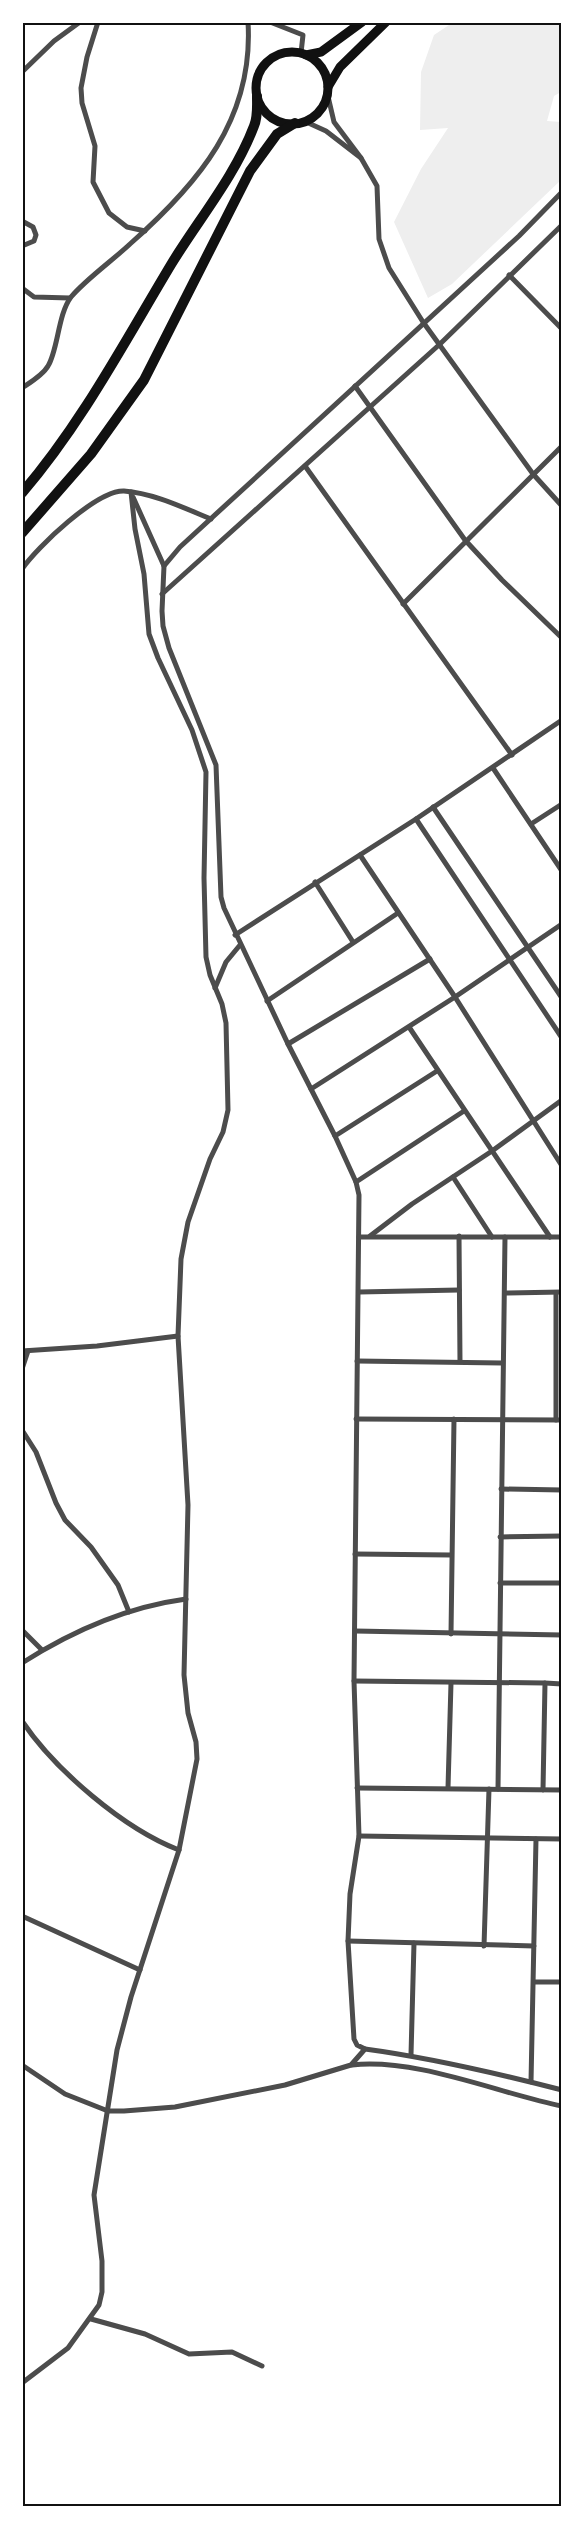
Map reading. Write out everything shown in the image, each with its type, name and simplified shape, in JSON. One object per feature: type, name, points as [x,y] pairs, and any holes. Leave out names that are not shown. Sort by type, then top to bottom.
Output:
[{"type":"highway","points":[[22,493],[67,433],[113,365],[173,262],[231,171],[256,122],[257,79],[265,64],[280,54],[321,52],[362,22]]},
{"type":"highway","points":[[22,533],[91,454],[144,380],[250,171],[276,134],[319,110],[327,90],[340,67],[386,22]]},
{"type":"highway","points":[[304,54],[322,68],[327,90]]},
{"type":"highway","points":[[257,96],[261,106],[271,116],[285,123],[299,122]]},
{"type":"street","points":[[22,72],[54,41],[80,22]]},
{"type":"street","points":[[98,22],[87,56],[81,88],[82,103],[95,146],[93,182],[109,213],[127,227],[145,231]]},
{"type":"street","points":[[22,388],[34,380],[49,365],[70,298],[183,194],[218,149],[236,112],[249,38],[248,22]]},
{"type":"street","points":[[270,22],[303,35],[304,54]]},
{"type":"street","points":[[327,90],[334,122],[361,158],[377,186],[379,239],[389,268],[423,322],[533,474],[562,506]]},
{"type":"street","points":[[299,122],[326,131],[361,158]]},
{"type":"street","points":[[164,566],[211,519],[518,236],[562,192]]},
{"type":"street","points":[[22,221],[33,227],[36,235],[34,241],[22,246]]},
{"type":"street","points":[[162,594],[440,344],[562,225]]},
{"type":"street","points":[[509,275],[562,329]]},
{"type":"street","points":[[22,288],[34,297],[70,298]]},
{"type":"street","points":[[355,386],[465,540],[502,580],[562,638]]},
{"type":"street","points":[[403,604],[465,540],[562,446]]},
{"type":"street","points":[[305,466],[512,755]]},
{"type":"street","points":[[22,569],[47,539],[94,504],[116,492],[131,492],[166,502],[211,519]]},
{"type":"street","points":[[131,492],[164,566],[162,594],[163,626],[216,765],[221,897],[228,920],[356,1182],[360,1237],[356,1419],[354,1681],[359,1836],[350,1894],[348,1941],[354,2039],[357,2045],[365,2049],[410,2055],[562,2090]]},
{"type":"street","points":[[22,2383],[68,2348],[91,2319],[102,2292],[102,2261],[94,2195],[121,2030],[179,1850],[189,1807],[197,1752],[184,1690],[188,1505],[178,1336],[183,1240],[210,1159],[223,1132],[228,1110],[226,1023],[206,957],[204,878],[206,772],[188,721],[158,658],[149,634],[144,574],[135,529],[131,492]]},
{"type":"street","points":[[235,934],[416,819],[562,720]]},
{"type":"street","points":[[493,768],[562,871]]},
{"type":"street","points":[[531,824],[562,804]]},
{"type":"street","points":[[433,807],[562,998]]},
{"type":"street","points":[[416,819],[562,1038]]},
{"type":"street","points":[[360,855],[455,997],[562,1166]]},
{"type":"street","points":[[315,882],[353,942]]},
{"type":"street","points":[[267,1001],[398,913]]},
{"type":"street","points":[[311,1089],[455,997],[562,924]]},
{"type":"street","points":[[215,988],[226,962],[240,945]]},
{"type":"street","points":[[288,1044],[430,959]]},
{"type":"street","points":[[409,1027],[437,1072],[550,1237]]},
{"type":"street","points":[[335,1136],[437,1072]]},
{"type":"street","points":[[370,1236],[397,1215],[492,1151],[562,1100]]},
{"type":"street","points":[[356,1182],[464,1111]]},
{"type":"street","points":[[453,1177],[492,1237]]},
{"type":"street","points":[[459,1236],[460,1361]]},
{"type":"street","points":[[360,1237],[562,1237]]},
{"type":"street","points":[[498,1789],[505,1238]]},
{"type":"street","points":[[359,1292],[459,1290]]},
{"type":"street","points":[[356,1419],[503,1418],[559,1420],[559,1292],[505,1293]]},
{"type":"street","points":[[22,1369],[25,1351],[89,1347],[178,1336]]},
{"type":"street","points":[[357,1361],[502,1362]]},
{"type":"street","points":[[22,1412],[22,1423]]},
{"type":"street","points":[[451,1634],[454,1419]]},
{"type":"street","points":[[22,1430],[36,1452],[56,1503],[65,1520],[92,1547],[118,1585],[129,1612]]},
{"type":"street","points":[[501,1489],[562,1490]]},
{"type":"street","points":[[500,1537],[562,1536]]},
{"type":"street","points":[[355,1554],[451,1555]]},
{"type":"street","points":[[500,1583],[562,1583]]},
{"type":"street","points":[[22,1663],[42,1650],[88,1627],[129,1612],[186,1600]]},
{"type":"street","points":[[22,1630],[42,1650]]},
{"type":"street","points":[[355,1631],[562,1635]]},
{"type":"street","points":[[354,1681],[562,1684]]},
{"type":"street","points":[[448,1788],[451,1683]]},
{"type":"street","points":[[543,1790],[545,1683]]},
{"type":"street","points":[[22,1720],[39,1742],[89,1794],[144,1832],[179,1850]]},
{"type":"street","points":[[357,1788],[562,1790]]},
{"type":"street","points":[[484,1946],[489,1789]]},
{"type":"street","points":[[359,1836],[562,1839]]},
{"type":"street","points":[[531,2082],[536,1839]]},
{"type":"street","points":[[22,1916],[140,1970]]},
{"type":"street","points":[[348,1941],[534,1946]]},
{"type":"street","points":[[410,2055],[414,1943]]},
{"type":"street","points":[[534,1982],[562,1982]]},
{"type":"street","points":[[352,2065],[365,2049]]},
{"type":"street","points":[[22,2065],[65,2094],[108,2111],[175,2107],[285,2085],[352,2065],[388,2064],[499,2088],[534,2100],[562,2106]]},
{"type":"street","points":[[91,2319],[146,2334],[189,2354],[232,2352],[262,2366]]},
{"type":"shaded area","points":[[452,23],[561,23],[561,92],[554,96],[547,121],[561,122],[561,180],[452,284],[428,298],[394,222],[421,169],[448,128],[420,130],[421,72],[434,35]]}]
